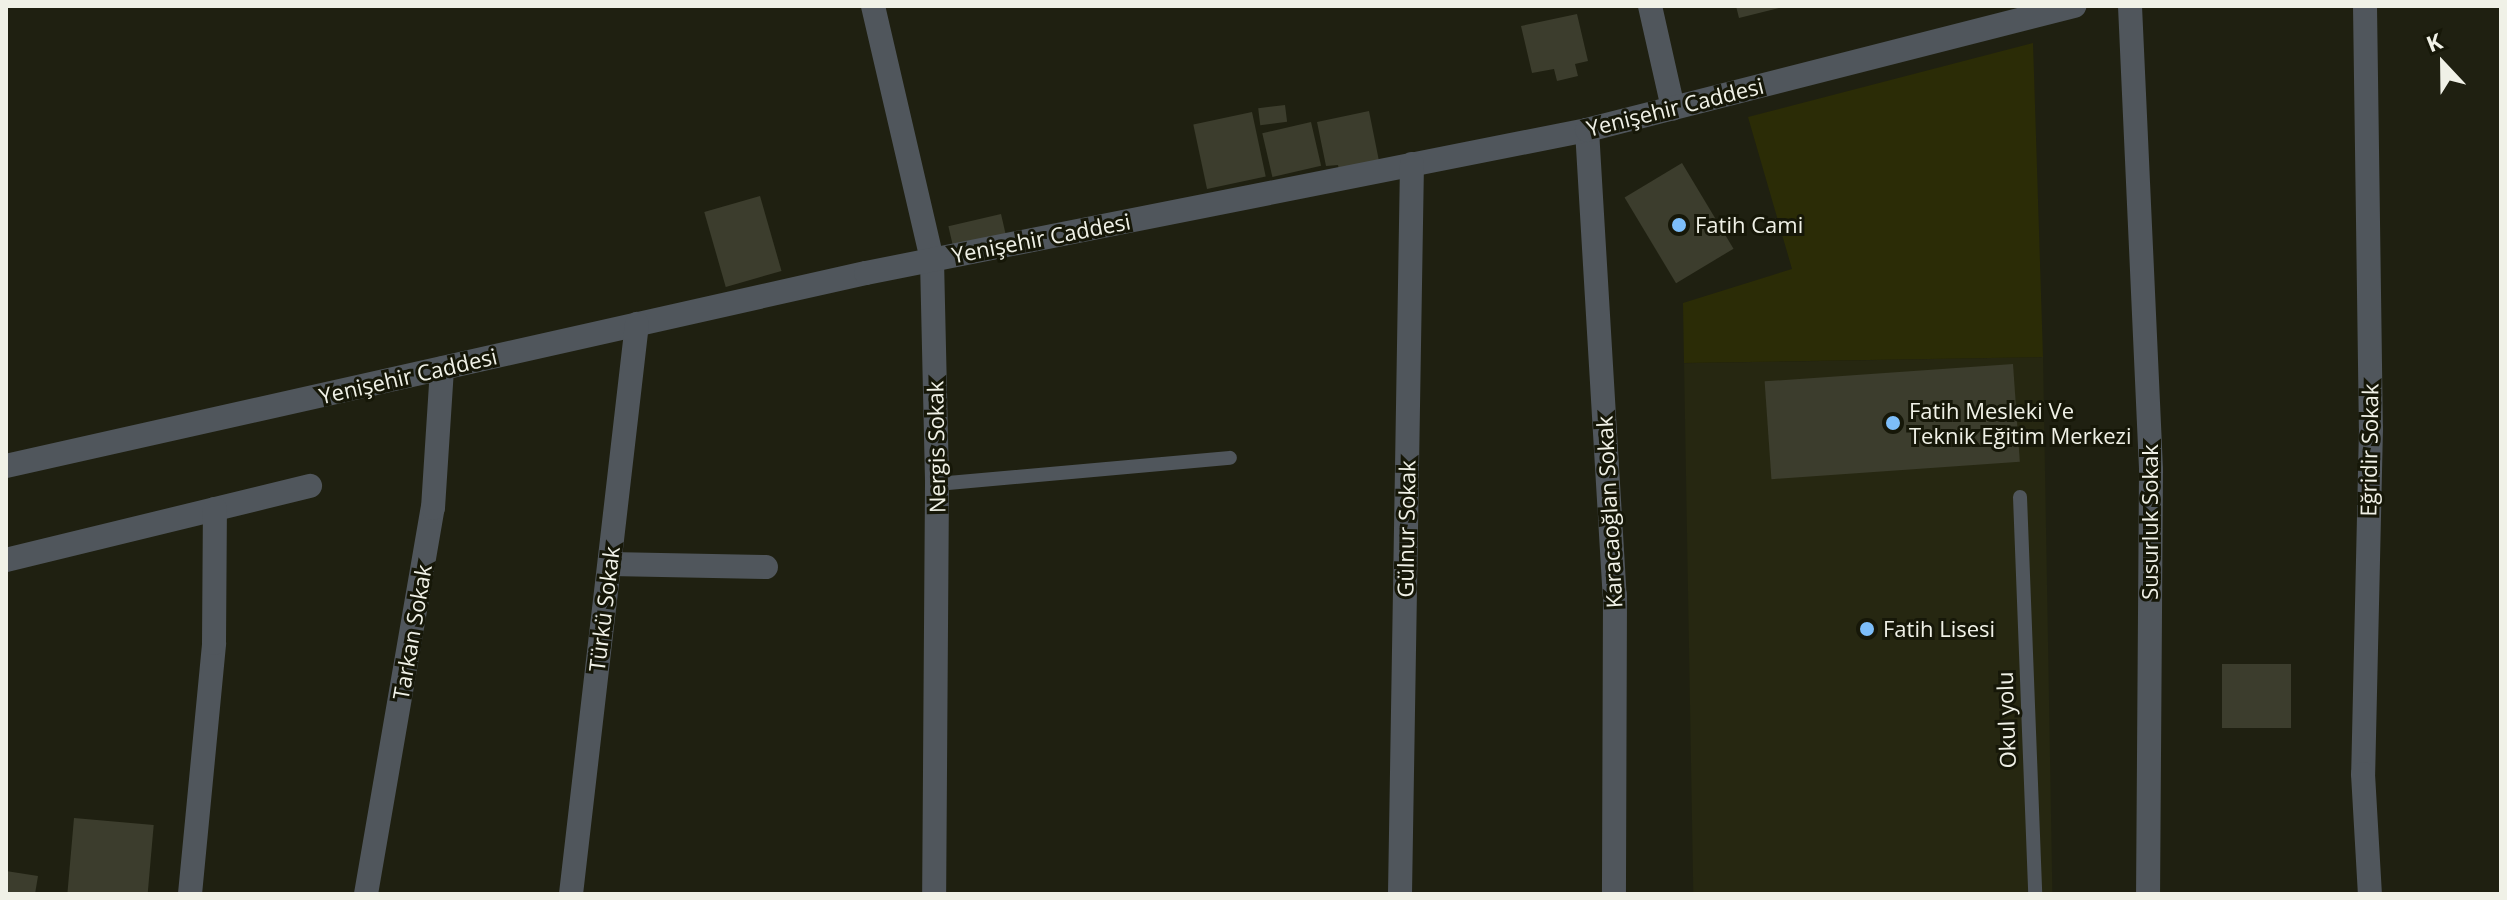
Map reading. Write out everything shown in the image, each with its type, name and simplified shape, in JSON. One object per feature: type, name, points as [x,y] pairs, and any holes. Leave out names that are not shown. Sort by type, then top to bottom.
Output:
[{"type":"street","name":"Nergis Sokak","points":[[873,6],[932,260],[937,484],[934,894]]},
{"type":"street","points":[[1650,6],[1673,108]]},
{"type":"street","name":"Yenişehir Caddesi","points":[[6,466],[932,260],[1587,130],[2074,6]]},
{"type":"street","name":"Susurluk Sokak","points":[[2130,6],[2151,470],[2148,894]]},
{"type":"street","name":"Eğridir Sokak","points":[[2365,6],[2371,428],[2363,774],[2370,894]]},
{"type":"street","name":"Karacaoğlan Sokak","points":[[1587,130],[1615,595],[1614,894]]},
{"type":"street","name":"Gülnur Sokak","points":[[1400,894],[1412,164]]},
{"type":"street","name":"Türkü Sokak","points":[[571,894],[637,324]]},
{"type":"street","name":"Tarkan Sokak","points":[[366,894],[433,508],[442,368]]},
{"type":"street","points":[[6,560],[310,486]]},
{"type":"street","points":[[190,894],[214,643],[215,509]]},
{"type":"street","points":[[610,564],[766,567]]},
{"type":"lane","points":[[937,484],[1230,458]]},
{"type":"lane","name":"Okul yolu","points":[[2020,497],[2035,894]]},
{"type":"shaded area","points":[[2033,43],[2043,357],[1684,363],[1683,303],[1792,269],[1748,117]]},
{"type":"shaded area","name":"Fatih Lisesi","points":[[2043,357],[2052,894],[1693,894],[1684,363]]},
{"type":"building","points":[[1736,6],[1783,6],[1783,7],[1739,18]]},
{"type":"building","points":[[1577,14],[1588,61],[1575,64],[1578,76],[1557,81],[1554,69],[1532,73],[1521,26]]},
{"type":"building","points":[[1285,105],[1287,122],[1260,125],[1258,108]]},
{"type":"building","points":[[1369,111],[1380,166],[1340,176],[1338,165],[1326,166],[1317,122]]},
{"type":"building","points":[[1252,112],[1266,177],[1207,189],[1193,124]]},
{"type":"building","points":[[1311,122],[1321,166],[1272,177],[1262,133]]},
{"type":"building","name":"Fatih Cami","points":[[1682,163],[1734,249],[1676,283],[1625,198]]},
{"type":"building","points":[[760,196],[781,271],[726,287],[704,212]]},
{"type":"building","points":[[1001,214],[1007,240],[954,252],[948,226]]},
{"type":"building","name":"Fatih Mesleki Ve Teknik Eğitim Merkezi","points":[[2013,364],[2020,462],[1771,479],[1765,381]]},
{"type":"building","points":[[2222,664],[2291,664],[2291,728],[2222,728]]},
{"type":"building","points":[[74,818],[154,825],[148,894],[67,894]]},
{"type":"building","points":[[6,871],[38,876],[35,894],[6,894]]},
{"type":"place","name":"Fatih Cami","points":[[1679,225]]},
{"type":"place","name":"Fatih Mesleki Ve Teknik Eğitim Merkezi","points":[[1893,423]]},
{"type":"place","name":"Fatih Lisesi","points":[[1867,629]]}]
